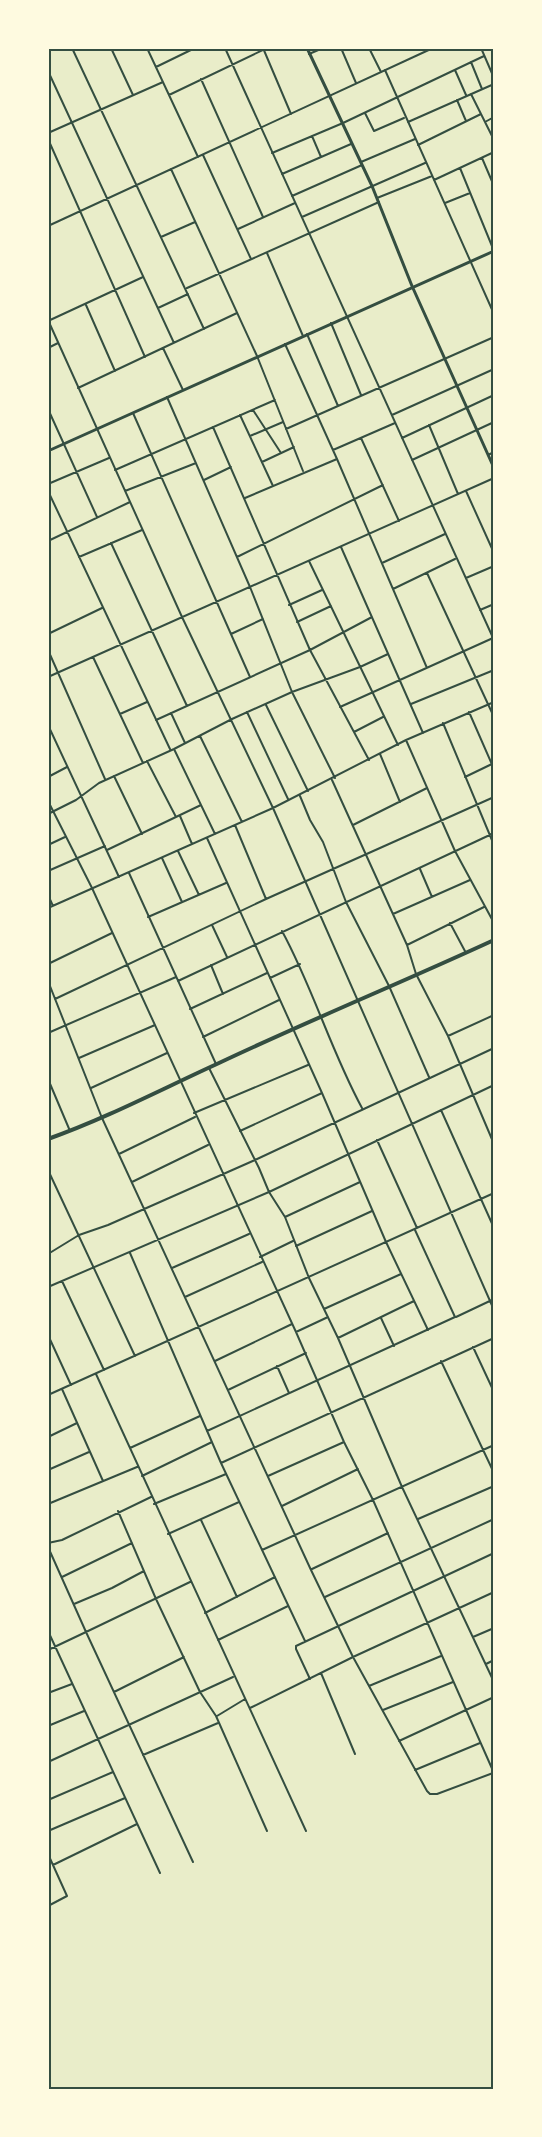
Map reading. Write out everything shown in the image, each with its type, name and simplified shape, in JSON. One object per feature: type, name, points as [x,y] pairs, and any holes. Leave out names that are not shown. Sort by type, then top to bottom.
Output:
[{"type":"main road","points":[[48,1139],[102,1118],[216,1064],[493,941]]},
{"type":"street","points":[[48,50],[53,48]]},
{"type":"street","points":[[72,48],[204,329]]},
{"type":"street","points":[[111,48],[132,95]]},
{"type":"street","points":[[147,48],[198,157]]},
{"type":"street","points":[[156,67],[188,49],[195,48]]},
{"type":"street","points":[[225,48],[494,639],[340,707]]},
{"type":"street","points":[[307,48],[372,186],[412,286],[494,468]]},
{"type":"street","points":[[309,54],[323,48]]},
{"type":"street","points":[[341,48],[356,84]]},
{"type":"street","points":[[369,48],[397,98],[494,314]]},
{"type":"street","points":[[48,226],[433,48]]},
{"type":"street","points":[[481,48],[494,78]]},
{"type":"street","points":[[169,95],[264,49],[291,114]]},
{"type":"street","points":[[272,153],[343,123],[484,56]]},
{"type":"street","points":[[471,62],[482,89]]},
{"type":"street","points":[[455,70],[467,96]]},
{"type":"street","points":[[48,71],[174,343]]},
{"type":"street","points":[[201,80],[263,217]]},
{"type":"street","points":[[48,133],[163,82]]},
{"type":"street","points":[[408,122],[494,84]]},
{"type":"street","points":[[471,94],[494,140]]},
{"type":"street","points":[[457,100],[466,121]]},
{"type":"street","points":[[365,112],[374,131],[405,118]]},
{"type":"street","points":[[418,145],[481,114]]},
{"type":"street","points":[[485,122],[494,117]]},
{"type":"street","points":[[490,131],[494,129]]},
{"type":"street","points":[[312,136],[321,158]]},
{"type":"street","points":[[48,138],[145,357]]},
{"type":"street","points":[[292,196],[415,139]]},
{"type":"street","points":[[282,174],[352,144]]},
{"type":"street","points":[[434,180],[494,152]]},
{"type":"street","points":[[203,154],[251,259]]},
{"type":"street","points":[[482,157],[494,186]]},
{"type":"street","points":[[302,217],[426,162]]},
{"type":"street","points":[[48,451],[494,251],[460,168]]},
{"type":"street","points":[[171,169],[257,356],[303,471]]},
{"type":"street","points":[[377,198],[432,176]]},
{"type":"street","points":[[445,204],[470,193]]},
{"type":"street","points":[[186,289],[379,202]]},
{"type":"street","points":[[237,230],[296,203]]},
{"type":"street","points":[[160,237],[195,222]]},
{"type":"street","points":[[267,252],[338,406]]},
{"type":"street","points":[[143,277],[48,321],[182,617],[273,808],[494,1310]]},
{"type":"street","points":[[158,308],[188,294]]},
{"type":"street","points":[[85,304],[115,371]]},
{"type":"street","points":[[78,388],[237,313]]},
{"type":"street","points":[[331,323],[361,395]]},
{"type":"street","points":[[286,429],[494,337]]},
{"type":"street","points":[[48,348],[58,343]]},
{"type":"street","points":[[285,344],[428,668]]},
{"type":"street","points":[[163,348],[183,390]]},
{"type":"street","points":[[392,415],[494,369]]},
{"type":"street","points":[[402,438],[494,394]]},
{"type":"street","points":[[167,398],[250,587],[292,692],[407,945],[416,974],[448,1036],[494,1144]]},
{"type":"street","points":[[115,470],[275,400]]},
{"type":"street","points":[[48,410],[98,517]]},
{"type":"street","points":[[253,410],[281,453]]},
{"type":"street","points":[[133,413],[250,677]]},
{"type":"street","points":[[240,415],[273,486]]},
{"type":"street","points":[[250,436],[283,422]]},
{"type":"street","points":[[412,460],[494,422]]},
{"type":"street","points":[[333,450],[395,423]]},
{"type":"street","points":[[429,425],[458,494]]},
{"type":"street","points":[[213,427],[310,650],[369,760]]},
{"type":"street","points":[[361,438],[399,521]]},
{"type":"street","points":[[262,462],[294,447]]},
{"type":"street","points":[[488,455],[494,452]]},
{"type":"street","points":[[48,484],[109,457]]},
{"type":"street","points":[[245,498],[303,471],[337,459]]},
{"type":"street","points":[[125,491],[196,463]]},
{"type":"street","points":[[204,480],[231,467]]},
{"type":"street","points":[[48,677],[494,478]]},
{"type":"street","points":[[237,558],[383,485]]},
{"type":"street","points":[[48,491],[147,702],[215,834]]},
{"type":"street","points":[[466,491],[494,553]]},
{"type":"street","points":[[48,541],[130,502]]},
{"type":"street","points":[[79,557],[142,530]]},
{"type":"street","points":[[382,563],[445,534]]},
{"type":"street","points":[[111,543],[187,706]]},
{"type":"street","points":[[341,547],[423,733]]},
{"type":"street","points":[[393,590],[456,558]]},
{"type":"street","points":[[309,561],[398,745]]},
{"type":"street","points":[[466,578],[494,566]]},
{"type":"street","points":[[427,573],[494,717]]},
{"type":"street","points":[[289,605],[323,590]]},
{"type":"street","points":[[480,610],[494,604]]},
{"type":"street","points":[[297,622],[331,606]]},
{"type":"street","points":[[48,634],[102,608]]},
{"type":"street","points":[[156,720],[281,664],[372,617]]},
{"type":"street","points":[[231,634],[263,619]]},
{"type":"street","points":[[48,650],[106,780]]},
{"type":"street","points":[[48,814],[82,795],[93,786],[232,719],[292,692],[388,654]]},
{"type":"street","points":[[93,657],[120,714],[176,817]]},
{"type":"street","points":[[411,704],[494,670]]},
{"type":"street","points":[[120,714],[147,702]]},
{"type":"street","points":[[48,908],[273,808],[406,740],[494,702]]},
{"type":"street","points":[[266,704],[308,791]]},
{"type":"street","points":[[248,712],[288,801]]},
{"type":"street","points":[[469,712],[494,769]]},
{"type":"street","points":[[171,713],[185,743]]},
{"type":"street","points":[[354,732],[384,717]]},
{"type":"street","points":[[443,723],[494,845]]},
{"type":"street","points":[[48,725],[119,877]]},
{"type":"street","points":[[200,735],[242,822]]},
{"type":"street","points":[[406,740],[455,851],[494,923]]},
{"type":"street","points":[[380,754],[399,802]]},
{"type":"street","points":[[465,777],[493,764]]},
{"type":"street","points":[[48,777],[68,767]]},
{"type":"street","points":[[114,776],[142,834]]},
{"type":"street","points":[[353,825],[427,788]]},
{"type":"street","points":[[300,795],[334,869],[346,902],[389,986],[429,1077]]},
{"type":"street","points":[[55,999],[266,899],[494,797]]},
{"type":"street","points":[[48,801],[92,888],[306,1353],[494,1773],[434,1795],[427,1791],[415,1770],[353,1657],[324,1598],[102,1118],[48,981]]},
{"type":"street","points":[[107,850],[201,805]]},
{"type":"street","points":[[180,815],[192,844]]},
{"type":"street","points":[[235,825],[266,899]]},
{"type":"street","points":[[177,981],[494,833]]},
{"type":"street","points":[[48,845],[65,837]]},
{"type":"street","points":[[207,838],[322,1093],[372,1211],[428,1330]]},
{"type":"street","points":[[48,871],[105,846]]},
{"type":"street","points":[[178,850],[199,895]]},
{"type":"street","points":[[162,858],[182,902]]},
{"type":"street","points":[[419,868],[432,897]]},
{"type":"street","points":[[129,873],[216,1064]]},
{"type":"street","points":[[393,914],[470,880]]},
{"type":"street","points":[[148,917],[227,882]]},
{"type":"street","points":[[48,895],[53,906]]},
{"type":"street","points":[[407,945],[484,907]]},
{"type":"street","points":[[450,923],[466,953]]},
{"type":"street","points":[[212,925],[226,957]]},
{"type":"street","points":[[282,931],[300,964],[320,1018],[349,1085],[362,1108]]},
{"type":"street","points":[[48,964],[112,933]]},
{"type":"street","points":[[270,978],[300,964]]},
{"type":"street","points":[[211,965],[223,994]]},
{"type":"street","points":[[190,1009],[268,973]]},
{"type":"street","points":[[48,1034],[176,976]]},
{"type":"street","points":[[48,994],[52,992]]},
{"type":"street","points":[[203,1037],[280,1000]]},
{"type":"street","points":[[448,1036],[494,1015]]},
{"type":"street","points":[[79,1058],[155,1025]]},
{"type":"street","points":[[48,1254],[79,1236],[255,1160],[494,1048]]},
{"type":"street","points":[[91,1088],[167,1053]]},
{"type":"street","points":[[194,1113],[309,1065]]},
{"type":"street","points":[[209,1068],[269,1192],[285,1217],[309,1278],[338,1338],[402,1487],[494,1682]]},
{"type":"street","points":[[48,1079],[70,1131]]},
{"type":"street","points":[[48,1287],[269,1192],[494,1085]]},
{"type":"street","points":[[240,1131],[322,1093]]},
{"type":"street","points":[[441,1109],[494,1228]]},
{"type":"street","points":[[119,1154],[196,1117]]},
{"type":"street","points":[[377,1140],[455,1317]]},
{"type":"street","points":[[132,1182],[209,1145]]},
{"type":"street","points":[[48,1170],[135,1356]]},
{"type":"street","points":[[285,1217],[360,1182]]},
{"type":"street","points":[[48,1395],[494,1193]]},
{"type":"street","points":[[296,1246],[372,1211]]},
{"type":"street","points":[[172,1268],[250,1234]]},
{"type":"street","points":[[261,1257],[294,1241]]},
{"type":"street","points":[[130,1252],[226,1474],[305,1641]]},
{"type":"street","points":[[185,1297],[262,1261]]},
{"type":"street","points":[[324,1310],[401,1274]]},
{"type":"street","points":[[62,1281],[104,1370]]},
{"type":"street","points":[[207,1431],[494,1299]]},
{"type":"street","points":[[338,1338],[414,1301]]},
{"type":"street","points":[[296,1332],[328,1317]]},
{"type":"street","points":[[381,1317],[394,1346]]},
{"type":"street","points":[[215,1361],[292,1324]]},
{"type":"street","points":[[48,1335],[71,1385]]},
{"type":"street","points":[[221,1462],[494,1338]]},
{"type":"street","points":[[473,1347],[494,1392]]},
{"type":"street","points":[[228,1390],[306,1353]]},
{"type":"street","points":[[441,1361],[494,1473]]},
{"type":"street","points":[[277,1366],[289,1393]]},
{"type":"street","points":[[96,1374],[306,1831]]},
{"type":"street","points":[[62,1389],[104,1480]]},
{"type":"street","points":[[129,1448],[200,1416]]},
{"type":"street","points":[[48,1437],[77,1423]]},
{"type":"street","points":[[142,1476],[212,1442]]},
{"type":"street","points":[[268,1476],[344,1442]]},
{"type":"street","points":[[262,1550],[494,1445]]},
{"type":"street","points":[[48,1470],[90,1451]]},
{"type":"street","points":[[48,1504],[138,1466]]},
{"type":"street","points":[[282,1506],[358,1469]]},
{"type":"street","points":[[154,1504],[226,1474]]},
{"type":"street","points":[[418,1519],[494,1486]]},
{"type":"street","points":[[151,1497],[48,1545],[193,1862]]},
{"type":"street","points":[[168,1534],[240,1502]]},
{"type":"street","points":[[118,1511],[156,1599],[200,1692],[216,1716],[267,1831]]},
{"type":"street","points":[[324,1598],[494,1519]]},
{"type":"street","points":[[201,1520],[237,1597]]},
{"type":"street","points":[[311,1570],[388,1533]]},
{"type":"street","points":[[62,1578],[132,1544]]},
{"type":"street","points":[[310,1678],[296,1646],[494,1552]]},
{"type":"street","points":[[74,1604],[144,1571]]},
{"type":"street","points":[[205,1613],[275,1577]]},
{"type":"street","points":[[48,1650],[190,1582]]},
{"type":"street","points":[[249,1709],[353,1657],[494,1592]]},
{"type":"street","points":[[218,1640],[288,1606]]},
{"type":"street","points":[[473,1637],[494,1628]]},
{"type":"street","points":[[48,1631],[160,1873]]},
{"type":"street","points":[[369,1686],[441,1656]]},
{"type":"street","points":[[114,1692],[184,1657]]},
{"type":"street","points":[[486,1664],[494,1660]]},
{"type":"street","points":[[321,1673],[355,1754]]},
{"type":"street","points":[[48,1762],[234,1676]]},
{"type":"street","points":[[382,1710],[453,1682]]},
{"type":"street","points":[[48,1693],[72,1684]]},
{"type":"street","points":[[399,1741],[494,1697]]},
{"type":"street","points":[[216,1716],[245,1699]]},
{"type":"street","points":[[48,1726],[85,1711]]},
{"type":"street","points":[[143,1755],[218,1723]]},
{"type":"street","points":[[415,1770],[480,1743]]},
{"type":"street","points":[[48,1800],[113,1772]]},
{"type":"street","points":[[48,1831],[125,1797]]},
{"type":"street","points":[[53,1865],[137,1824]]},
{"type":"street","points":[[48,1854],[67,1896],[48,1906]]}]
